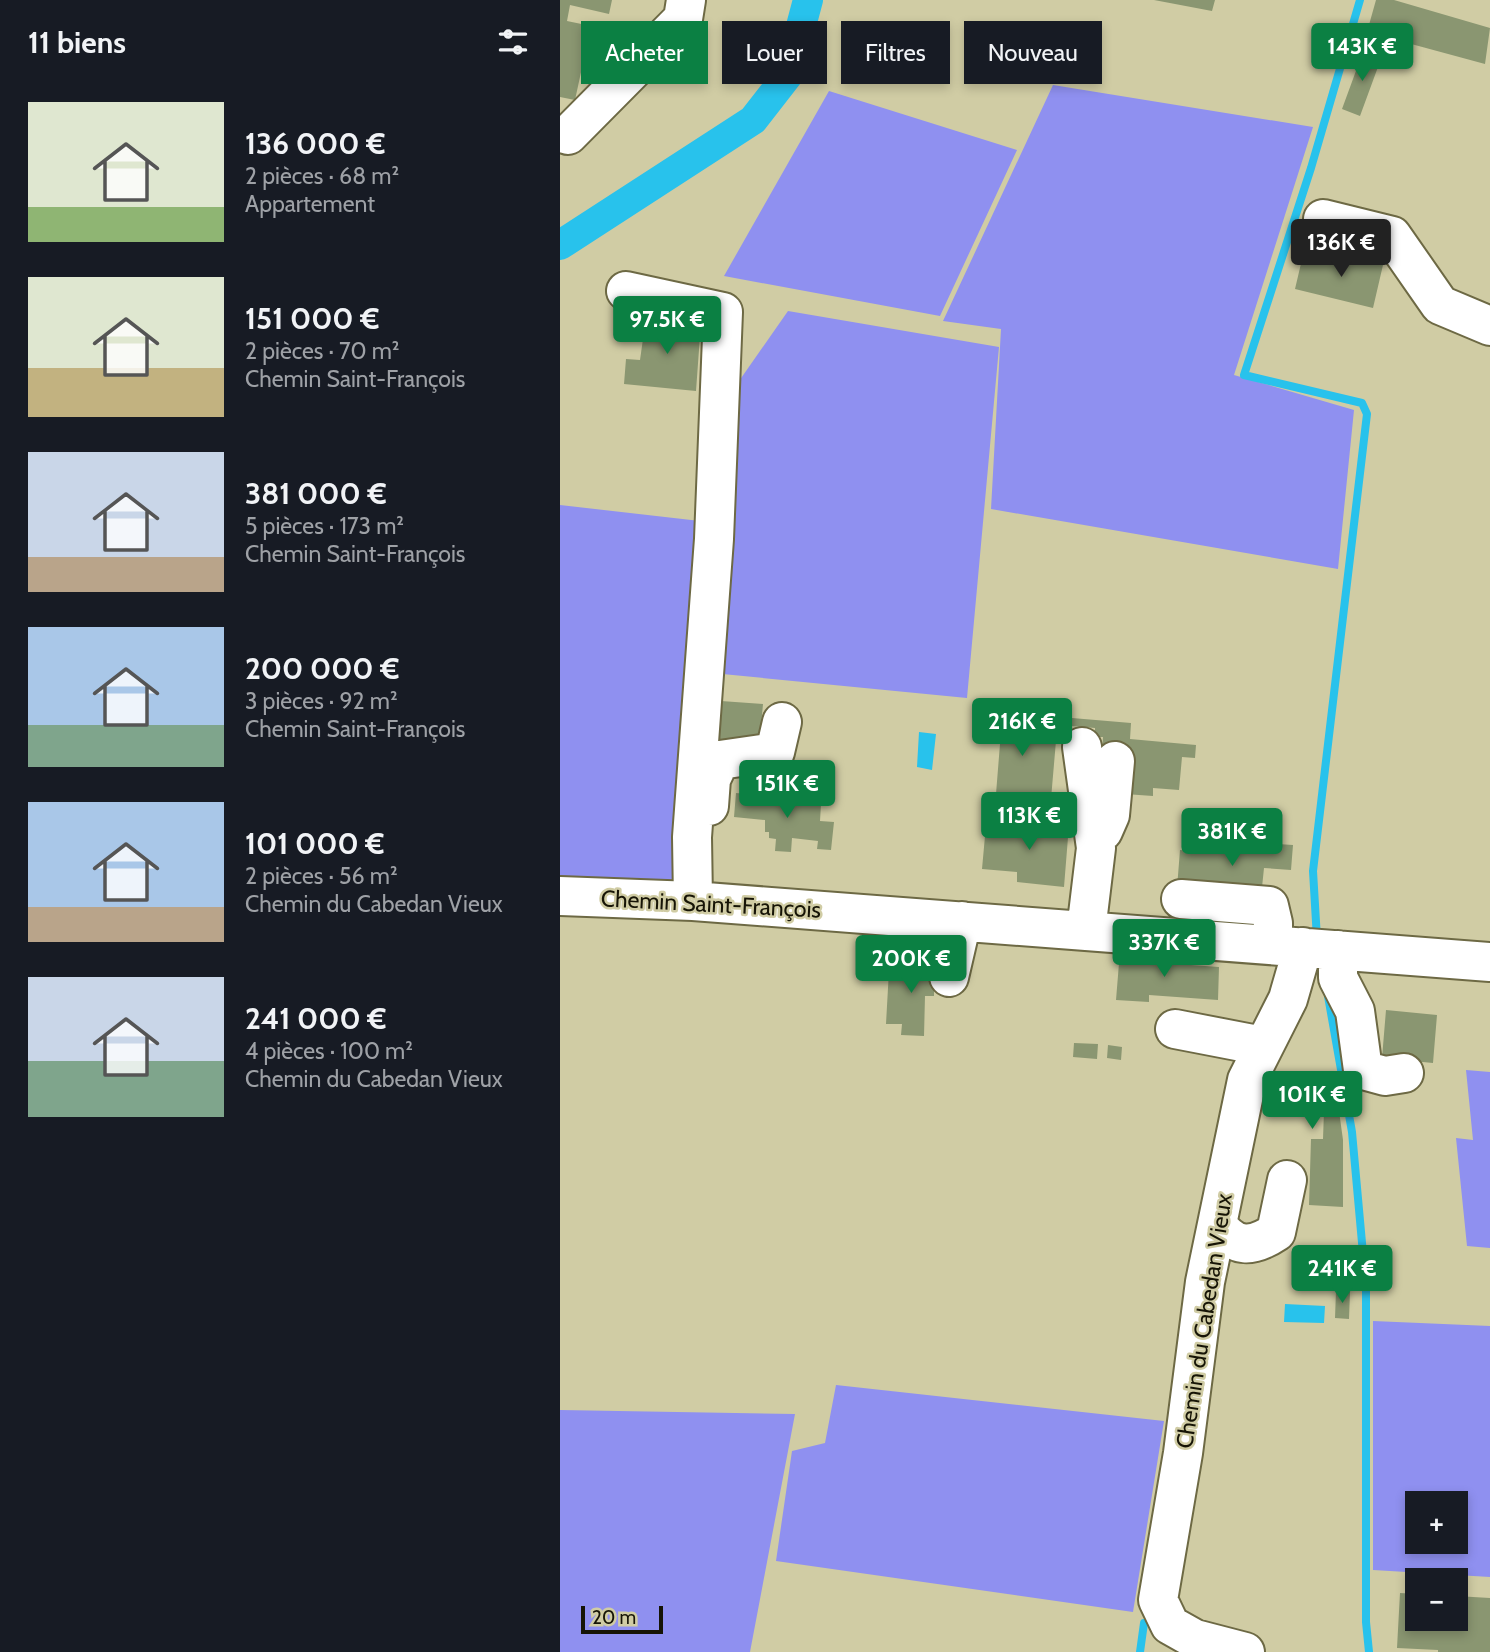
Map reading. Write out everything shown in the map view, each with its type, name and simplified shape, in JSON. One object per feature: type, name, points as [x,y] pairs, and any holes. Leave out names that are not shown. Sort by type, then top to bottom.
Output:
[{"type":"street","points":[[568,135],[682,19],[686,0]]},
{"type":"street","points":[[1323,219],[1392,236],[1440,305],[1490,326]]},
{"type":"street","points":[[626,291],[723,312],[714,538],[692,837],[693,890]]},
{"type":"street","points":[[693,890],[704,858],[712,779],[720,760],[775,752],[782,722]]},
{"type":"street","points":[[1086,931],[1096,848],[1099,754]]},
{"type":"street","name":"Chemin Saint-François","points":[[560,896],[693,890],[962,922],[1490,962]]},
{"type":"street","points":[[1181,900],[1269,906],[1273,923],[1310,948],[1338,978],[1355,1011],[1363,1070],[1385,1076],[1404,1073]]},
{"type":"street","points":[[949,977],[962,922]]},
{"type":"street","name":"Chemin du Cabedan Vieux","points":[[1245,1652],[1195,1639],[1170,1625],[1158,1600],[1183,1453],[1205,1282],[1247,1080],[1288,999],[1310,948]]},
{"type":"street","points":[[1175,1029],[1263,1046]]},
{"type":"street","points":[[1217,1224],[1225,1235],[1247,1245],[1262,1242],[1276,1232],[1287,1180]]},
{"type":"shaded area","points":[[1053,85],[1313,127],[1234,375],[1354,410],[1338,569],[991,509],[1001,329],[943,321]]},
{"type":"shaded area","points":[[829,91],[1017,150],[940,316],[724,276]]},
{"type":"shaded area","points":[[788,311],[999,347],[967,698],[712,673],[730,394]]},
{"type":"shaded area","points":[[560,505],[700,521],[681,869],[664,887],[560,880]]},
{"type":"shaded area","points":[[1466,1070],[1490,1072],[1490,1248],[1467,1246],[1456,1138],[1473,1140]]},
{"type":"shaded area","points":[[1373,1321],[1490,1326],[1490,1577],[1468,1576],[1468,1568],[1405,1568],[1405,1572],[1373,1570]]},
{"type":"shaded area","points":[[836,1385],[1164,1421],[1133,1612],[776,1561],[792,1451],[825,1443]]},
{"type":"shaded area","points":[[560,1410],[795,1414],[750,1652],[560,1652]]},
{"type":"water","points":[[919,732],[936,734],[932,770],[917,767]]},
{"type":"water","points":[[1285,1304],[1325,1306],[1324,1323],[1284,1322]]},
{"type":"building","points":[[560,0],[612,0],[609,14],[570,5],[567,21],[581,24],[581,72],[575,100],[560,97]]},
{"type":"building","points":[[1154,0],[1215,0],[1212,11]]},
{"type":"building","points":[[1376,0],[1394,0],[1490,28],[1485,64],[1367,32]]},
{"type":"building","points":[[1364,49],[1382,56],[1360,116],[1342,109]]},
{"type":"building","points":[[1332,253],[1383,265],[1373,308],[1295,289],[1303,255],[1330,261]]},
{"type":"building","points":[[646,318],[701,322],[696,391],[624,384],[626,359],[640,360]]},
{"type":"building","points":[[721,701],[763,704],[759,748],[716,745]]},
{"type":"building","points":[[1072,718],[1131,723],[1130,739],[1196,745],[1195,758],[1182,757],[1179,790],[1153,788],[1153,796],[1125,794],[1102,752],[1103,737],[1095,737],[1095,728],[1071,726]]},
{"type":"building","points":[[977,721],[1057,729],[1051,799],[996,794],[1000,744],[975,741]]},
{"type":"building","points":[[736,793],[768,796],[767,800],[821,804],[820,821],[834,822],[831,850],[817,849],[818,841],[792,838],[791,852],[775,851],[776,839],[769,838],[769,832],[765,832],[765,820],[734,817]]},
{"type":"building","points":[[1022,820],[1069,825],[1064,887],[1017,882],[1017,872],[982,869],[986,825],[1021,829]]},
{"type":"building","points":[[1226,843],[1264,847],[1264,843],[1293,845],[1291,870],[1264,868],[1261,897],[1177,888],[1180,850],[1226,854]]},
{"type":"building","points":[[1120,951],[1164,955],[1163,963],[1219,967],[1218,1000],[1149,995],[1149,1002],[1116,1000]]},
{"type":"building","points":[[915,957],[945,959],[934,973],[934,996],[925,996],[924,1036],[901,1035],[902,1024],[886,1024],[889,970],[914,971]]},
{"type":"building","points":[[1386,1010],[1437,1015],[1433,1063],[1382,1058]]},
{"type":"building","points":[[1074,1043],[1098,1044],[1097,1059],[1073,1057]]},
{"type":"building","points":[[1108,1045],[1122,1047],[1121,1060],[1107,1058]]},
{"type":"building","points":[[1256,1078],[1335,1082],[1343,1140],[1343,1207],[1309,1205],[1311,1139],[1323,1139],[1324,1111],[1255,1109]]},
{"type":"building","points":[[1336,1291],[1350,1292],[1349,1319],[1335,1318]]},
{"type":"building","points":[[1400,1593],[1405,1593],[1405,1631],[1468,1631],[1468,1597],[1490,1598],[1490,1652],[1438,1652],[1397,1648]]},
{"type":"waterway","points":[[560,245],[753,120],[788,75],[808,0]]},
{"type":"waterway","points":[[1317,939],[1313,871],[1367,414],[1362,403],[1244,375],[1311,168],[1360,0]]},
{"type":"waterway","points":[[1328,996],[1352,1132],[1366,1287],[1366,1622],[1369,1652]]},
{"type":"waterway","points":[[1140,1652],[1144,1623]]}]
